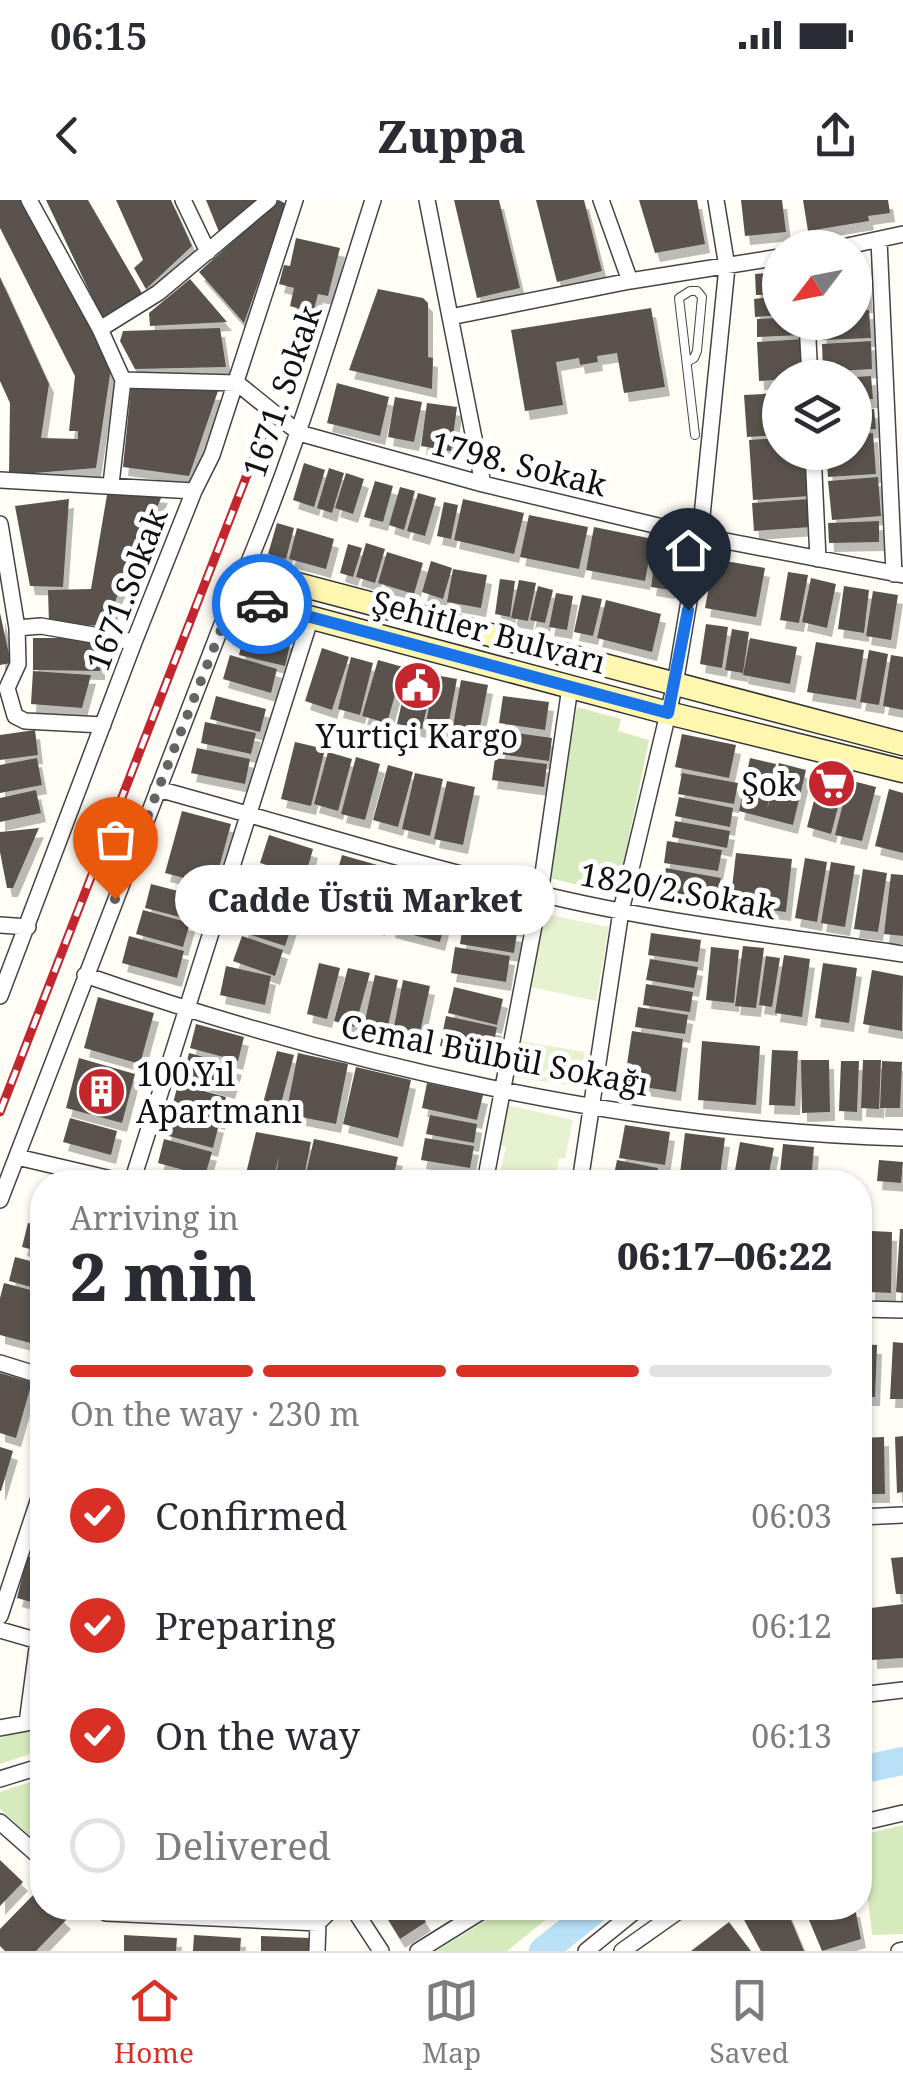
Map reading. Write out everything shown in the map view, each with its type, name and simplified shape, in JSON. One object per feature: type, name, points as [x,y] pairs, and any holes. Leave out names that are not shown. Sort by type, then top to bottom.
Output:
[{"type":"street","points":[[28,200],[100,329],[123,380],[110,484]]},
{"type":"street","points":[[184,200],[208,252]]},
{"type":"street","points":[[100,329],[158,294],[269,200]]},
{"type":"street","name":"1671.Sokak","points":[[0,996],[134,642],[212,455],[295,200]]},
{"type":"street","name":"1671. Sokak","points":[[234,597],[300,433],[373,200]]},
{"type":"street","points":[[427,200],[483,484]]},
{"type":"street","points":[[602,200],[630,281]]},
{"type":"street","points":[[582,1170],[621,911],[668,713],[700,536],[728,266],[716,200]]},
{"type":"street","points":[[872,241],[903,234]]},
{"type":"street","points":[[879,240],[898,574]]},
{"type":"street","points":[[450,317],[630,281],[762,261]]},
{"type":"street","points":[[123,380],[237,383],[300,433]]},
{"type":"street","name":"1798. Sokak","points":[[300,433],[483,484],[700,536],[898,574]]},
{"type":"street","points":[[814,470],[818,560]]},
{"type":"street","points":[[0,480],[194,491]]},
{"type":"street","points":[[0,524],[16,628],[18,664],[7,688],[15,716],[24,721],[103,725]]},
{"type":"street","name":"Şehitler Bulvarı","points":[[248,570],[903,744]]},
{"type":"street","points":[[0,1200],[234,597]]},
{"type":"street","name":"Şehitler Bulvarı","points":[[234,597],[668,713],[903,771]]},
{"type":"street","points":[[132,1170],[312,617]]},
{"type":"street","points":[[16,628],[54,628],[134,642]]},
{"type":"street","points":[[487,1170],[540,894],[570,687]]},
{"type":"street","name":"1820/2.Sokak","points":[[158,790],[351,846],[540,894],[621,911],[903,954]]},
{"type":"street","points":[[0,925],[28,927]]},
{"type":"street","name":"Cemal Bülbül Sokağı","points":[[86,975],[257,1032],[504,1090],[820,1136],[903,1138]]},
{"type":"street","points":[[17,1157],[75,1170]]},
{"type":"street","points":[[872,1309],[903,1310]]},
{"type":"street","points":[[0,1364],[30,1373]]},
{"type":"street","points":[[872,1516],[903,1515]]},
{"type":"street","points":[[0,1616],[30,1525]]},
{"type":"street","points":[[0,1630],[30,1639]]},
{"type":"street","points":[[872,1694],[903,1690]]},
{"type":"street","points":[[0,1728],[26,1723],[30,1700]]},
{"type":"street","points":[[0,1779],[30,1770]]},
{"type":"street","points":[[872,1820],[903,1814]]},
{"type":"street","points":[[0,1822],[30,1848]]},
{"type":"street","points":[[247,1920],[318,1923]]},
{"type":"street","points":[[318,1951],[321,1920]]},
{"type":"street","points":[[361,1920],[380,1951]]},
{"type":"street","points":[[418,1951],[468,1920]]},
{"type":"street","points":[[586,1951],[624,1920]]},
{"type":"street","points":[[622,1951],[666,1920]]},
{"type":"lane","points":[[686,362],[697,352],[702,296],[690,290],[679,298],[686,362],[695,435]]},
{"type":"lane","points":[[690,389],[715,391]]},
{"type":"green space","points":[[577,707],[621,719],[618,731],[649,740],[617,895],[546,877]]},
{"type":"green space","points":[[545,914],[609,927],[596,1001],[531,987]]},
{"type":"green space","points":[[521,1041],[585,1052],[579,1087],[514,1077]]},
{"type":"green space","points":[[507,1105],[573,1120],[565,1159],[559,1158],[556,1170],[501,1170],[506,1147],[499,1145]]},
{"type":"green space","points":[[30,1725],[30,1754],[0,1764],[0,1738],[29,1729]]},
{"type":"green space","points":[[30,1782],[30,1836],[0,1809],[0,1792]]},
{"type":"green space","points":[[903,1825],[903,1934],[872,1935],[872,1832]]},
{"type":"green space","points":[[486,1920],[545,1920],[507,1951],[436,1951]]},
{"type":"building","points":[[0,200],[23,200],[111,368],[96,468],[9,475],[10,403],[0,381],[0,277],[49,384],[41,438],[78,439],[78,431],[69,431],[75,376],[0,228]]},
{"type":"building","points":[[46,200],[88,200],[143,295],[103,320]]},
{"type":"building","points":[[116,200],[171,200],[192,246],[146,289],[134,268],[143,260]]},
{"type":"building","points":[[206,200],[259,200],[219,232]]},
{"type":"building","points":[[279,200],[286,204],[244,323],[199,272]]},
{"type":"building","points":[[454,200],[499,200],[520,288],[477,298]]},
{"type":"building","points":[[536,200],[584,200],[602,271],[557,282]]},
{"type":"building","points":[[639,200],[697,200],[705,244],[655,253]]},
{"type":"building","points":[[741,200],[782,200],[786,230],[762,230],[762,234],[745,236]]},
{"type":"building","points":[[803,200],[888,200],[890,213],[868,216],[869,221],[808,230]]},
{"type":"building","points":[[296,238],[340,248],[328,296],[318,294],[313,313],[290,306],[294,288],[279,284],[284,265],[290,266]]},
{"type":"building","points":[[762,273],[762,295],[756,295],[755,274]]},
{"type":"building","points":[[190,279],[227,322],[150,326],[149,313]]},
{"type":"building","points":[[378,289],[423,298],[428,303],[432,389],[349,370]]},
{"type":"building","points":[[762,298],[762,316],[755,317],[754,299]]},
{"type":"building","points":[[651,308],[665,387],[624,393],[617,353],[597,356],[598,362],[580,365],[579,358],[556,362],[563,405],[525,411],[511,330]]},
{"type":"building","points":[[757,319],[762,319],[762,337],[757,337]]},
{"type":"building","points":[[220,328],[226,367],[135,369],[120,341],[123,331]]},
{"type":"building","points":[[804,340],[805,360],[762,360],[759,381],[757,342]]},
{"type":"building","points":[[871,341],[872,360],[823,360],[822,344]]},
{"type":"building","points":[[337,383],[389,397],[380,436],[327,423]]},
{"type":"building","points":[[131,387],[218,391],[189,476],[123,467]]},
{"type":"building","points":[[762,394],[762,436],[747,437],[744,395]]},
{"type":"building","points":[[395,397],[422,402],[414,442],[388,437]]},
{"type":"building","points":[[427,403],[457,407],[451,451],[421,446]]},
{"type":"building","points":[[872,433],[876,474],[828,477],[827,470],[872,470]]},
{"type":"building","points":[[762,439],[762,470],[808,470],[810,496],[753,500],[749,440]]},
{"type":"building","points":[[304,463],[325,470],[314,507],[293,500]]},
{"type":"building","points":[[329,468],[344,473],[332,513],[317,508]]},
{"type":"building","points":[[346,473],[364,479],[353,514],[335,508]]},
{"type":"building","points":[[878,477],[881,516],[832,520],[828,481]]},
{"type":"building","points":[[375,481],[393,486],[383,522],[364,517]]},
{"type":"building","points":[[400,487],[415,491],[404,530],[389,525]]},
{"type":"building","points":[[108,489],[163,494],[118,593],[108,626],[49,623],[48,590],[91,589]]},
{"type":"building","points":[[418,493],[436,498],[425,536],[407,531]]},
{"type":"building","points":[[69,499],[63,587],[30,586],[15,506]]},
{"type":"building","points":[[463,499],[524,513],[514,554],[454,540]]},
{"type":"building","points":[[809,499],[811,527],[754,531],[752,503]]},
{"type":"building","points":[[444,502],[458,505],[451,539],[437,536]]},
{"type":"building","points":[[529,515],[588,527],[579,569],[520,557]]},
{"type":"building","points":[[879,521],[879,542],[829,543],[828,523]]},
{"type":"building","points":[[277,523],[294,528],[286,559],[268,554]]},
{"type":"building","points":[[594,527],[653,539],[645,581],[586,570]]},
{"type":"building","points":[[297,528],[334,539],[326,569],[289,559]]},
{"type":"building","points":[[366,543],[385,549],[375,583],[356,577]]},
{"type":"building","points":[[657,543],[677,547],[670,590],[651,587]]},
{"type":"building","points":[[348,544],[362,548],[353,577],[340,573]]},
{"type":"building","points":[[387,552],[423,563],[414,594],[378,583]]},
{"type":"building","points":[[714,559],[765,568],[756,617],[705,608]]},
{"type":"building","points":[[431,561],[452,568],[443,599],[422,592]]},
{"type":"building","points":[[453,569],[487,575],[481,608],[447,602]]},
{"type":"building","points":[[788,572],[808,575],[799,623],[780,620]]},
{"type":"building","points":[[811,578],[836,584],[827,628],[802,622]]},
{"type":"building","points":[[500,579],[515,581],[510,617],[495,614]]},
{"type":"building","points":[[519,580],[536,583],[528,621],[511,618]]},
{"type":"building","points":[[538,586],[553,590],[545,623],[530,620]]},
{"type":"building","points":[[844,586],[869,590],[864,633],[838,629]]},
{"type":"building","points":[[873,591],[898,595],[891,640],[866,636]]},
{"type":"building","points":[[556,593],[573,596],[567,630],[549,627]]},
{"type":"building","points":[[582,595],[602,599],[593,636],[574,632]]},
{"type":"building","points":[[606,600],[661,614],[652,652],[597,638]]},
{"type":"building","points":[[0,613],[11,663],[0,665]]},
{"type":"building","points":[[706,624],[728,627],[722,668],[700,664]]},
{"type":"building","points":[[245,628],[291,640],[285,666],[239,655]]},
{"type":"building","points":[[732,629],[749,632],[743,673],[725,670]]},
{"type":"building","points":[[33,638],[100,638],[100,671],[33,670]]},
{"type":"building","points":[[750,638],[797,647],[790,684],[743,675]]},
{"type":"building","points":[[816,642],[864,650],[856,700],[807,692]]},
{"type":"building","points":[[322,648],[349,657],[332,710],[305,701]]},
{"type":"building","points":[[869,650],[888,654],[879,705],[860,702]]},
{"type":"building","points":[[230,655],[277,669],[271,693],[223,679]]},
{"type":"building","points":[[891,655],[903,657],[903,710],[883,706]]},
{"type":"building","points":[[351,657],[373,663],[360,715],[338,709]]},
{"type":"building","points":[[378,660],[403,667],[387,723],[362,716]]},
{"type":"building","points":[[33,671],[91,675],[82,708],[31,704]]},
{"type":"building","points":[[409,671],[434,676],[422,729],[397,724]]},
{"type":"building","points":[[435,675],[457,679],[447,732],[425,728]]},
{"type":"building","points":[[461,680],[488,685],[478,737],[452,732]]},
{"type":"building","points":[[216,696],[266,709],[260,732],[210,719]]},
{"type":"building","points":[[503,696],[549,702],[545,730],[499,723]]},
{"type":"building","points":[[205,722],[256,733],[251,754],[201,743]]},
{"type":"building","points":[[35,730],[38,755],[0,760],[0,735]]},
{"type":"building","points":[[502,731],[552,738],[549,761],[499,754]]},
{"type":"building","points":[[682,734],[736,745],[729,778],[675,767]]},
{"type":"building","points":[[295,742],[325,749],[311,806],[281,799]]},
{"type":"building","points":[[197,748],[250,759],[245,784],[191,773]]},
{"type":"building","points":[[328,752],[352,759],[338,811],[314,804]]},
{"type":"building","points":[[356,757],[380,764],[365,820],[341,814]]},
{"type":"building","points":[[37,758],[42,785],[0,793],[0,765]]},
{"type":"building","points":[[495,758],[547,764],[544,787],[492,780]]},
{"type":"building","points":[[750,758],[776,764],[767,810],[779,763],[806,770],[793,825],[739,811]]},
{"type":"building","points":[[388,765],[413,772],[398,827],[373,820]]},
{"type":"building","points":[[415,773],[443,779],[430,836],[402,829]]},
{"type":"building","points":[[682,773],[738,783],[734,804],[678,794]]},
{"type":"building","points":[[821,774],[845,780],[831,834],[807,827]]},
{"type":"building","points":[[849,780],[876,787],[862,841],[835,835]]},
{"type":"building","points":[[447,781],[475,787],[463,845],[434,839]]},
{"type":"building","points":[[889,789],[903,793],[903,853],[875,846]]},
{"type":"building","points":[[36,790],[41,813],[0,822],[0,798]]},
{"type":"building","points":[[679,797],[733,808],[730,827],[675,816]]},
{"type":"building","points":[[182,811],[231,824],[214,886],[165,873]]},
{"type":"building","points":[[675,821],[730,831],[727,848],[672,837]]},
{"type":"building","points":[[39,828],[13,888],[7,888],[0,832]]},
{"type":"building","points":[[269,835],[313,849],[305,877],[260,863]]},
{"type":"building","points":[[667,841],[722,850],[718,871],[664,863]]},
{"type":"building","points":[[736,853],[792,859],[786,912],[730,905]]},
{"type":"building","points":[[342,855],[395,870],[380,927],[326,913]]},
{"type":"building","points":[[805,858],[827,862],[817,922],[795,918]]},
{"type":"building","points":[[831,862],[855,866],[845,927],[821,923]]},
{"type":"building","points":[[259,867],[305,879],[299,906],[252,894]]},
{"type":"building","points":[[666,868],[721,878],[716,905],[662,895]]},
{"type":"building","points":[[863,869],[887,873],[878,932],[854,929]]},
{"type":"building","points":[[403,874],[454,887],[440,942],[390,929]]},
{"type":"building","points":[[891,874],[903,875],[903,936],[884,934]]},
{"type":"building","points":[[151,884],[205,898],[199,922],[145,908]]},
{"type":"building","points":[[472,887],[524,898],[517,928],[466,917]]},
{"type":"building","points":[[251,904],[294,919],[285,946],[242,932]]},
{"type":"building","points":[[143,910],[190,923],[183,947],[136,934]]},
{"type":"building","points":[[463,924],[517,933],[514,953],[460,944]]},
{"type":"building","points":[[651,933],[701,940],[698,962],[648,955]]},
{"type":"building","points":[[129,936],[184,951],[177,978],[122,963]]},
{"type":"building","points":[[242,936],[283,950],[275,976],[233,961]]},
{"type":"building","points":[[743,946],[764,948],[756,1008],[735,1006]]},
{"type":"building","points":[[455,947],[510,956],[506,982],[451,973]]},
{"type":"building","points":[[711,947],[739,950],[734,1003],[706,1000]]},
{"type":"building","points":[[784,955],[810,959],[802,1017],[775,1013]]},
{"type":"building","points":[[766,956],[780,958],[772,1007],[759,1005]]},
{"type":"building","points":[[650,959],[698,967],[694,988],[646,980]]},
{"type":"building","points":[[319,963],[340,968],[327,1019],[307,1014]]},
{"type":"building","points":[[823,963],[857,968],[849,1023],[815,1018]]},
{"type":"building","points":[[226,966],[271,976],[265,1005],[220,995]]},
{"type":"building","points":[[348,968],[370,973],[355,1027],[334,1021]]},
{"type":"building","points":[[872,970],[903,976],[902,1031],[863,1024]]},
{"type":"building","points":[[375,975],[398,980],[386,1035],[363,1029]]},
{"type":"building","points":[[403,980],[430,986],[418,1042],[392,1037]]},
{"type":"building","points":[[646,984],[693,992],[690,1012],[643,1005]]},
{"type":"building","points":[[454,987],[503,999],[497,1025],[448,1013]]},
{"type":"building","points":[[98,997],[154,1013],[140,1064],[84,1048]]},
{"type":"building","points":[[638,1007],[688,1015],[685,1034],[635,1027]]},
{"type":"building","points":[[446,1016],[497,1027],[491,1057],[440,1046]]},
{"type":"building","points":[[196,1024],[244,1037],[238,1061],[190,1048]]},
{"type":"building","points":[[632,1031],[683,1039],[676,1092],[624,1084]]},
{"type":"building","points":[[702,1041],[760,1046],[756,1105],[698,1100]]},
{"type":"building","points":[[772,1050],[798,1051],[795,1106],[769,1105]]},
{"type":"building","points":[[277,1051],[294,1055],[279,1111],[262,1107]]},
{"type":"building","points":[[189,1053],[237,1066],[230,1090],[183,1077]]},
{"type":"building","points":[[298,1053],[348,1064],[336,1124],[286,1114]]},
{"type":"building","name":"100.Yıl Apartmanı","points":[[79,1058],[135,1074],[122,1123],[66,1108]]},
{"type":"building","points":[[801,1060],[829,1060],[830,1112],[802,1113]]},
{"type":"building","points":[[863,1060],[881,1060],[879,1109],[861,1108]]},
{"type":"building","points":[[841,1061],[859,1061],[857,1112],[839,1111]]},
{"type":"building","points":[[882,1061],[902,1062],[900,1108],[880,1108]]},
{"type":"building","points":[[356,1067],[411,1080],[398,1138],[343,1124]]},
{"type":"building","points":[[427,1083],[483,1095],[477,1120],[422,1108]]},
{"type":"building","points":[[178,1084],[226,1097],[220,1121],[172,1107]]},
{"type":"building","points":[[171,1111],[219,1124],[213,1148],[165,1135]]},
{"type":"building","points":[[430,1115],[477,1124],[474,1143],[426,1134]]},
{"type":"building","points":[[70,1118],[117,1131],[111,1155],[63,1142]]},
{"type":"building","points":[[625,1125],[670,1132],[665,1165],[619,1158]]},
{"type":"building","points":[[256,1132],[311,1142],[305,1170],[277,1170],[279,1156],[276,1170],[247,1170]]},
{"type":"building","points":[[685,1133],[725,1138],[721,1170],[680,1170]]},
{"type":"building","points":[[425,1138],[474,1146],[470,1168],[421,1160]]},
{"type":"building","points":[[164,1139],[212,1152],[207,1170],[183,1170],[158,1163]]},
{"type":"building","points":[[314,1139],[398,1157],[395,1170],[307,1170]]},
{"type":"building","points":[[740,1142],[774,1148],[769,1170],[735,1170]]},
{"type":"building","points":[[783,1144],[814,1147],[812,1170],[780,1170]]},
{"type":"building","points":[[617,1160],[658,1168],[658,1170],[615,1170]]},
{"type":"building","points":[[879,1160],[903,1162],[901,1183],[877,1181]]},
{"type":"building","points":[[28,1223],[30,1223],[30,1249],[22,1247]]},
{"type":"building","points":[[903,1229],[903,1293],[896,1292]]},
{"type":"building","points":[[872,1231],[892,1232],[891,1293],[872,1292]]},
{"type":"building","points":[[15,1257],[30,1261],[30,1287],[9,1281]]},
{"type":"building","points":[[4,1283],[30,1290],[30,1343],[0,1335]]},
{"type":"building","points":[[893,1342],[903,1343],[903,1399],[890,1399]]},
{"type":"building","points":[[872,1345],[877,1345],[872,1397]]},
{"type":"building","points":[[0,1373],[30,1381],[30,1389],[16,1438],[0,1433]]},
{"type":"building","points":[[903,1436],[903,1492],[897,1493],[895,1437]]},
{"type":"building","points":[[884,1437],[885,1494],[872,1494],[872,1438]]},
{"type":"building","points":[[0,1447],[13,1451],[1,1491],[0,1491]]},
{"type":"building","points":[[27,1556],[30,1557],[30,1602],[17,1598]]},
{"type":"building","points":[[903,1557],[903,1594],[896,1594],[891,1558]]},
{"type":"building","points":[[903,1604],[903,1658],[872,1660],[872,1608]]},
{"type":"building","points":[[0,1860],[23,1882],[0,1906]]},
{"type":"building","points":[[30,1898],[30,1920],[66,1920],[36,1951],[5,1951],[0,1946],[0,1929]]},
{"type":"building","points":[[388,1920],[425,1920],[426,1922],[400,1939]]},
{"type":"building","points":[[744,1920],[791,1920],[804,1951],[761,1951]]},
{"type":"building","points":[[809,1920],[857,1920],[861,1939],[822,1951]]},
{"type":"building","points":[[729,1922],[751,1951],[691,1951]]},
{"type":"building","points":[[124,1935],[177,1938],[176,1951],[124,1951]]},
{"type":"building","points":[[194,1935],[241,1938],[240,1951],[193,1951]]},
{"type":"building","points":[[261,1936],[310,1938],[309,1951],[261,1951]]},
{"type":"waterway","points":[[872,1767],[903,1761]]},
{"type":"waterway","points":[[543,1951],[582,1920]]},
{"type":"railway","points":[[0,1112],[262,436]]},
{"type":"way so far","points":[[115,899],[234,597],[262,604]]},
{"type":"place","name":"Yurtiçi Kargo","points":[[417,685]]},
{"type":"place","name":"Şok","points":[[831,783]]},
{"type":"place","name":"Cadde Üstü Market","points":[[115,899]]},
{"type":"place","name":"100.Yıl Apartmanı","points":[[101,1091]]},
{"type":"route","points":[[262,604],[668,713],[688,610]]}]
